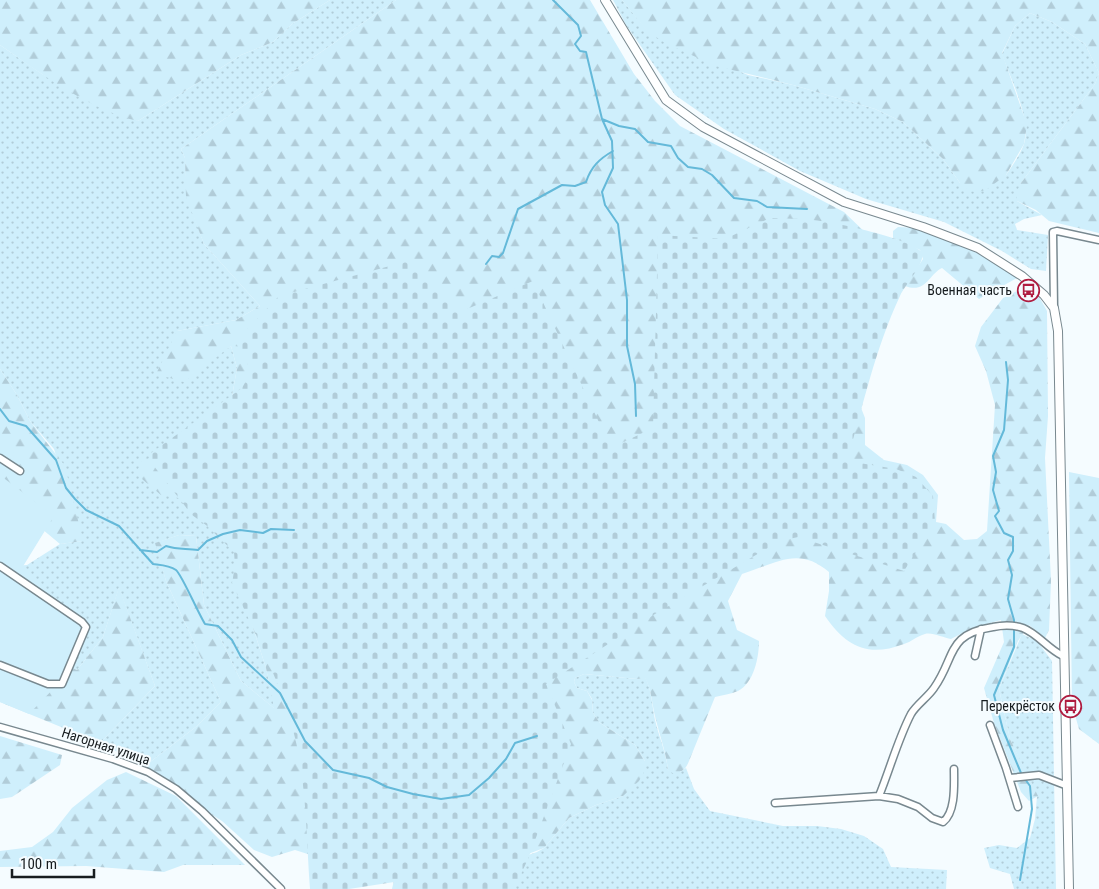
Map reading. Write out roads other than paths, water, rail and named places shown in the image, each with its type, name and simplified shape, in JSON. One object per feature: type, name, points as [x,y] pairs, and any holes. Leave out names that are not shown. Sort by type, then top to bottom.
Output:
[{"type":"street","points":[[605,0],[666,100],[703,127],[844,202],[923,227],[978,248],[1034,284],[1054,308]]},
{"type":"street","points":[[1069,889],[1065,785],[1058,331],[1054,308],[1053,232],[1057,230],[1099,240]]},
{"type":"street","points":[[0,458],[20,471]]},
{"type":"street","points":[[0,566],[82,622],[86,627],[85,634],[62,684],[48,684],[0,665]]},
{"type":"street","points":[[879,796],[912,712],[935,687],[956,643],[964,635],[981,629],[1014,627],[1036,636],[1051,650],[1063,656]]},
{"type":"street","points":[[975,656],[981,629]]},
{"type":"street","points":[[990,726],[1010,778],[1018,808]]},
{"type":"street","name":"Нагорная улица","points":[[0,727],[113,759],[148,772],[176,789],[202,811],[282,889]]},
{"type":"street","points":[[775,803],[879,796],[898,799],[918,807],[932,818],[944,822],[950,810],[954,788],[954,769]]},
{"type":"street","points":[[1010,778],[1039,775],[1065,785]]},
{"type":"waterway","points":[[553,0],[578,25],[581,36],[575,44],[580,51],[586,52],[602,119],[612,141],[613,168],[602,192],[605,205],[618,224],[627,300],[627,346],[635,384],[636,416]]},
{"type":"waterway","points":[[602,119],[619,126],[635,129],[648,142],[671,146],[678,158],[688,167],[702,169],[712,175],[734,198],[757,201],[767,207],[807,209]]},
{"type":"waterway","points":[[486,264],[492,256],[499,257],[503,253],[518,209],[562,185],[575,186],[586,182],[596,164],[613,151]]},
{"type":"waterway","points":[[1006,362],[1008,380],[1004,430],[993,456],[996,472],[993,490],[999,511],[995,516],[1004,533],[1013,537],[1013,551],[1008,560],[1012,575],[1008,599],[1014,620],[1014,647],[994,695],[1003,730],[1021,773]]},
{"type":"waterway","points":[[0,409],[9,421],[26,426],[56,460],[66,488],[86,510],[119,526],[153,564],[168,566],[176,570],[205,624],[218,626],[232,640],[241,657],[280,693],[305,741],[333,770],[369,778],[387,787],[413,794],[441,799],[469,795],[489,778],[506,759],[515,743],[537,736]]},
{"type":"waterway","points":[[140,550],[157,552],[166,546],[198,550],[207,541],[223,534],[240,530],[263,533],[271,529],[294,530]]},
{"type":"waterway","points":[[1020,880],[1032,809],[1030,786],[1025,779]]},
{"type":"place","name":"Военная часть","points":[[1028,290]]},
{"type":"place","name":"Перекрёсток","points":[[1071,706]]}]
